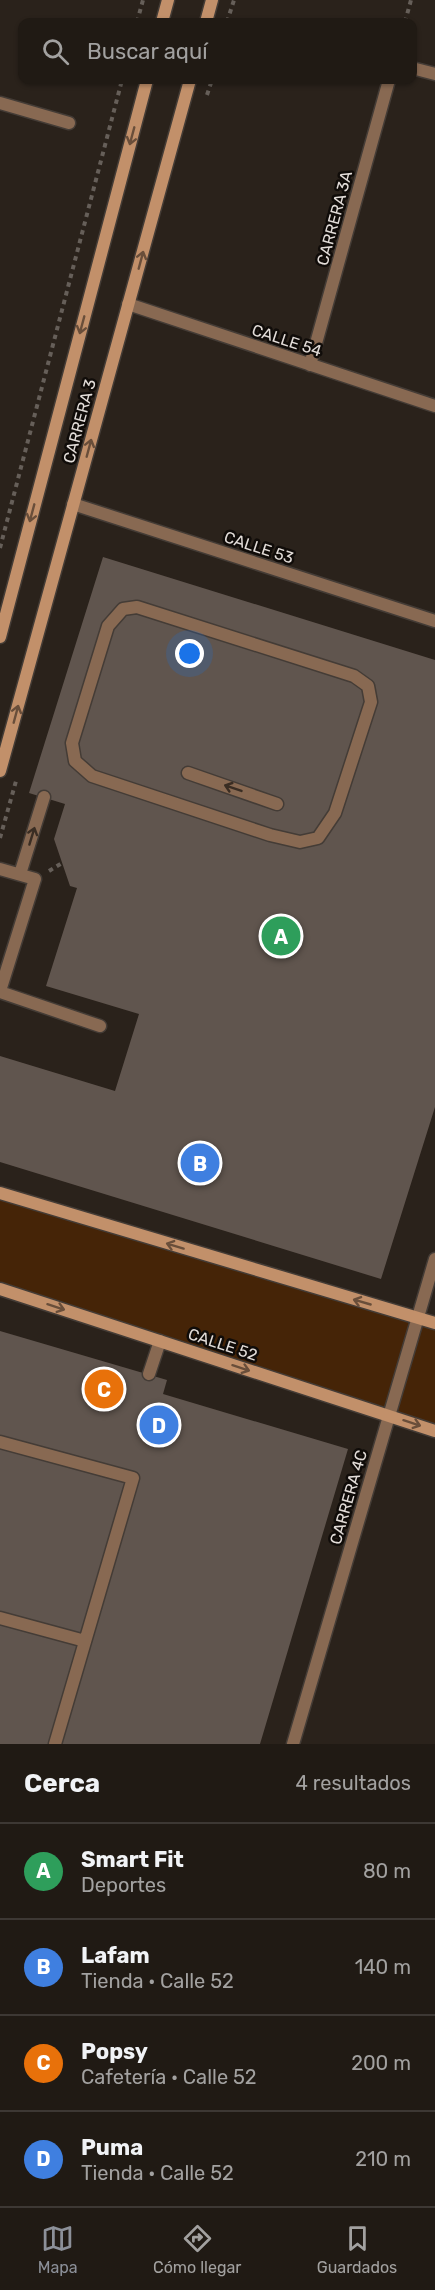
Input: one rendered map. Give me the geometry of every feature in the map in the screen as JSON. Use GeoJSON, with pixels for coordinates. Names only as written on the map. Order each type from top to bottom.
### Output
{"type":"FeatureCollection","features":[{"type":"Feature","properties":{"kind":"street"},"geometry":{"type":"LineString","coordinates":[[163,18],[168,0]]}},
{"type":"Feature","properties":{"kind":"street"},"geometry":{"type":"LineString","coordinates":[[207,18],[212,0]]}},
{"type":"Feature","properties":{"kind":"street"},"geometry":{"type":"LineString","coordinates":[[417,69],[435,74]]}},
{"type":"Feature","properties":{"kind":"street","name":"CARRERA 3"},"geometry":{"type":"LineString","coordinates":[[0,637],[146,84]]}},
{"type":"Feature","properties":{"kind":"street","name":"CARRERA 3"},"geometry":{"type":"LineString","coordinates":[[0,771],[189,84]]}},
{"type":"Feature","properties":{"kind":"street","name":"CARRERA 3A"},"geometry":{"type":"LineString","coordinates":[[310,365],[388,84]]}},
{"type":"Feature","properties":{"kind":"street"},"geometry":{"type":"LineString","coordinates":[[0,103],[69,123]]}},
{"type":"Feature","properties":{"kind":"street","name":"CALLE 54"},"geometry":{"type":"LineString","coordinates":[[128,304],[435,406]]}},
{"type":"Feature","properties":{"kind":"street","name":"CALLE 53"},"geometry":{"type":"LineString","coordinates":[[74,504],[435,621]]}},
{"type":"Feature","properties":{"kind":"street"},"geometry":{"type":"LineString","coordinates":[[137,607],[234,636],[354,676],[368,686],[371,702],[335,813],[318,838],[300,842],[270,835],[92,776],[75,762],[72,743],[108,626],[123,609],[137,607]]}},
{"type":"Feature","properties":{"kind":"street"},"geometry":{"type":"LineString","coordinates":[[188,773],[277,804]]}},
{"type":"Feature","properties":{"kind":"street"},"geometry":{"type":"LineString","coordinates":[[20,874],[44,797]]}},
{"type":"Feature","properties":{"kind":"street"},"geometry":{"type":"LineString","coordinates":[[0,869],[35,879],[0,991],[100,1026]]}},
{"type":"Feature","properties":{"kind":"street"},"geometry":{"type":"LineString","coordinates":[[0,1193],[435,1323]]}},
{"type":"Feature","properties":{"kind":"street","name":"CARRERA 4C"},"geometry":{"type":"LineString","coordinates":[[293,1744],[435,1260]]}},
{"type":"Feature","properties":{"kind":"street","name":"CALLE 52"},"geometry":{"type":"LineString","coordinates":[[0,1289],[435,1431]]}},
{"type":"Feature","properties":{"kind":"street"},"geometry":{"type":"LineString","coordinates":[[149,1374],[160,1341]]}},
{"type":"Feature","properties":{"kind":"street"},"geometry":{"type":"LineString","coordinates":[[0,1442],[133,1478],[55,1744]]}},
{"type":"Feature","properties":{"kind":"street"},"geometry":{"type":"LineString","coordinates":[[0,1618],[85,1641]]}},
{"type":"Feature","properties":{"kind":"path"},"geometry":{"type":"LineString","coordinates":[[138,18],[143,0]]}},
{"type":"Feature","properties":{"kind":"path"},"geometry":{"type":"LineString","coordinates":[[229,18],[234,0]]}},
{"type":"Feature","properties":{"kind":"path"},"geometry":{"type":"LineString","coordinates":[[406,18],[411,0]]}},
{"type":"Feature","properties":{"kind":"path"},"geometry":{"type":"LineString","coordinates":[[0,548],[121,84]]}},
{"type":"Feature","properties":{"kind":"shaded area"},"geometry":{"type":"Polygon","coordinates":[[[0,1193],[435,1323],[435,1431],[0,1289],[0,1193]]]}},
{"type":"Feature","properties":{"kind":"building"},"geometry":{"type":"Polygon","coordinates":[[[103,557],[435,660],[435,1107],[381,1279],[0,1162],[0,1056],[115,1091],[139,1014],[46,986],[77,888],[70,886],[54,839],[65,804],[29,793],[103,557]]]}},
{"type":"Feature","properties":{"kind":"building"},"geometry":{"type":"Polygon","coordinates":[[[0,1331],[167,1380],[163,1394],[348,1449],[260,1744],[0,1744],[0,1331]]]}},
{"type":"Feature","properties":{"kind":"place","name":"Smart Fit"},"geometry":{"type":"Point","coordinates":[281,936]}},
{"type":"Feature","properties":{"kind":"place","name":"Lafam"},"geometry":{"type":"Point","coordinates":[200,1163]}},
{"type":"Feature","properties":{"kind":"place","name":"Popsy"},"geometry":{"type":"Point","coordinates":[104,1389]}},
{"type":"Feature","properties":{"kind":"place","name":"Puma"},"geometry":{"type":"Point","coordinates":[159,1425]}}]}
